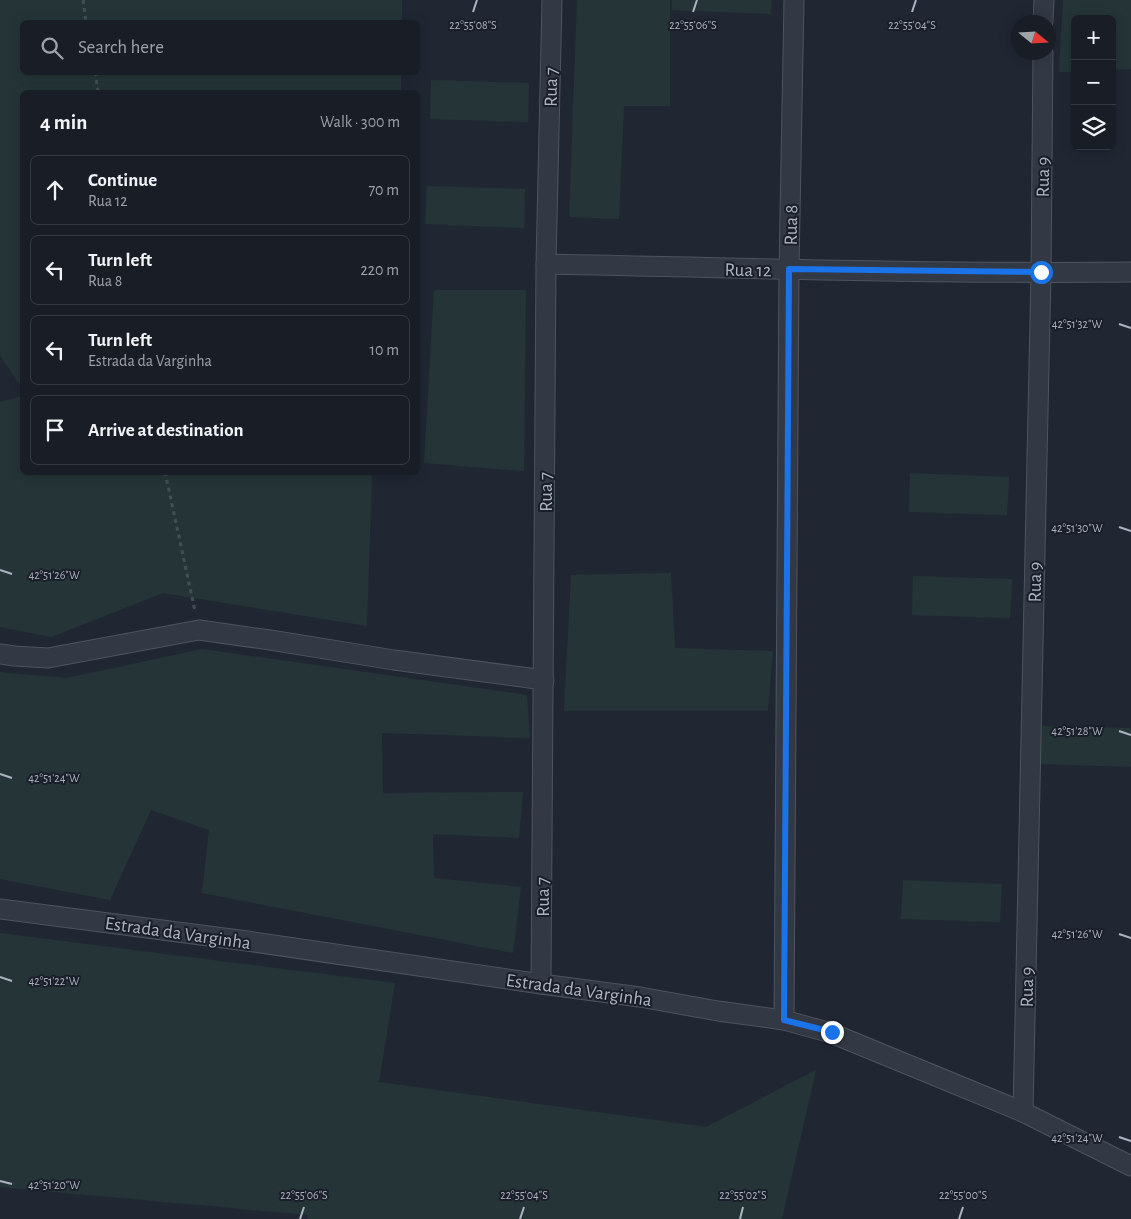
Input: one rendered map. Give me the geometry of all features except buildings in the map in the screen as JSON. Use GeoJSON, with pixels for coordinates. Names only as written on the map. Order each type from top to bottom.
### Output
{"type":"FeatureCollection","features":[{"type":"Feature","properties":{"kind":"street","name":"Rua 7"},"geometry":{"type":"LineString","coordinates":[[541,984],[546,264],[552,0]]}},
{"type":"Feature","properties":{"kind":"street","name":"Rua 8"},"geometry":{"type":"LineString","coordinates":[[784,1020],[789,269],[794,0]]}},
{"type":"Feature","properties":{"kind":"street"},"geometry":{"type":"LineString","coordinates":[[1044,0],[1044,15]]}},
{"type":"Feature","properties":{"kind":"street","name":"Rua 9"},"geometry":{"type":"LineString","coordinates":[[1023,1112],[1041,272],[1043,60]]}},
{"type":"Feature","properties":{"kind":"street","name":"Rua 12"},"geometry":{"type":"LineString","coordinates":[[546,264],[789,269],[1131,272]]}},
{"type":"Feature","properties":{"kind":"street"},"geometry":{"type":"LineString","coordinates":[[0,654],[48,658],[199,630],[394,660],[544,680]]}},
{"type":"Feature","properties":{"kind":"street","name":"Estrada da Varginha"},"geometry":{"type":"LineString","coordinates":[[0,909],[247,941],[541,984],[640,996],[718,1012],[784,1020],[832,1032],[1023,1112],[1131,1166]]}},
{"type":"Feature","properties":{"kind":"path"},"geometry":{"type":"LineString","coordinates":[[82,0],[86,20]]}},
{"type":"Feature","properties":{"kind":"path"},"geometry":{"type":"LineString","coordinates":[[95,75],[98,90]]}},
{"type":"Feature","properties":{"kind":"path"},"geometry":{"type":"LineString","coordinates":[[166,475],[199,630]]}},
{"type":"Feature","properties":{"kind":"shaded area"},"geometry":{"type":"Polygon","coordinates":[[[0,0],[402,0],[402,20],[20,20],[20,75],[401,75],[401,90],[20,90],[20,385],[0,355],[0,0]]]}},
{"type":"Feature","properties":{"kind":"shaded area"},"geometry":{"type":"Polygon","coordinates":[[[577,0],[670,0],[670,106],[624,106],[619,219],[569,217],[577,0]]]}},
{"type":"Feature","properties":{"kind":"shaded area"},"geometry":{"type":"Polygon","coordinates":[[[672,0],[771,0],[771,14],[672,10],[672,0]]]}},
{"type":"Feature","properties":{"kind":"shaded area"},"geometry":{"type":"Polygon","coordinates":[[[1063,0],[1131,0],[1131,69],[1116,70],[1116,15],[1071,15],[1071,72],[1059,72],[1063,0]]]}},
{"type":"Feature","properties":{"kind":"shaded area"},"geometry":{"type":"Polygon","coordinates":[[[431,80],[529,83],[528,122],[430,119],[431,80]]]}},
{"type":"Feature","properties":{"kind":"shaded area"},"geometry":{"type":"Polygon","coordinates":[[[427,186],[525,189],[524,228],[425,224],[427,186]]]}},
{"type":"Feature","properties":{"kind":"shaded area"},"geometry":{"type":"Polygon","coordinates":[[[434,290],[526,290],[524,471],[424,463],[434,290]]]}},
{"type":"Feature","properties":{"kind":"shaded area"},"geometry":{"type":"Polygon","coordinates":[[[20,397],[20,475],[372,475],[367,626],[163,593],[51,637],[0,627],[0,402],[20,397]]]}},
{"type":"Feature","properties":{"kind":"shaded area"},"geometry":{"type":"Polygon","coordinates":[[[910,473],[1009,477],[1007,515],[909,512],[910,473]]]}},
{"type":"Feature","properties":{"kind":"shaded area"},"geometry":{"type":"Polygon","coordinates":[[[671,573],[675,648],[773,651],[768,711],[564,711],[571,575],[671,573]]]}},
{"type":"Feature","properties":{"kind":"shaded area"},"geometry":{"type":"Polygon","coordinates":[[[913,576],[1012,579],[1010,618],[912,615],[913,576]]]}},
{"type":"Feature","properties":{"kind":"shaded area"},"geometry":{"type":"Polygon","coordinates":[[[202,649],[527,695],[530,738],[382,733],[383,793],[523,792],[519,838],[433,834],[434,878],[521,887],[513,953],[202,893],[209,830],[151,810],[110,900],[0,879],[0,672],[67,678],[202,649]]]}},
{"type":"Feature","properties":{"kind":"shaded area"},"geometry":{"type":"Polygon","coordinates":[[[1042,726],[1131,728],[1131,767],[1040,764],[1042,726]]]}},
{"type":"Feature","properties":{"kind":"shaded area"},"geometry":{"type":"Polygon","coordinates":[[[903,880],[1002,884],[1000,922],[901,919],[903,880]]]}},
{"type":"Feature","properties":{"kind":"shaded area"},"geometry":{"type":"Polygon","coordinates":[[[0,933],[395,983],[379,1082],[706,1127],[816,1070],[782,1219],[307,1219],[308,1215],[0,1187],[0,933]]]}},
{"type":"Feature","properties":{"kind":"route"},"geometry":{"type":"LineString","coordinates":[[832,1032],[784,1020],[789,269],[1041,272]]}}]}
